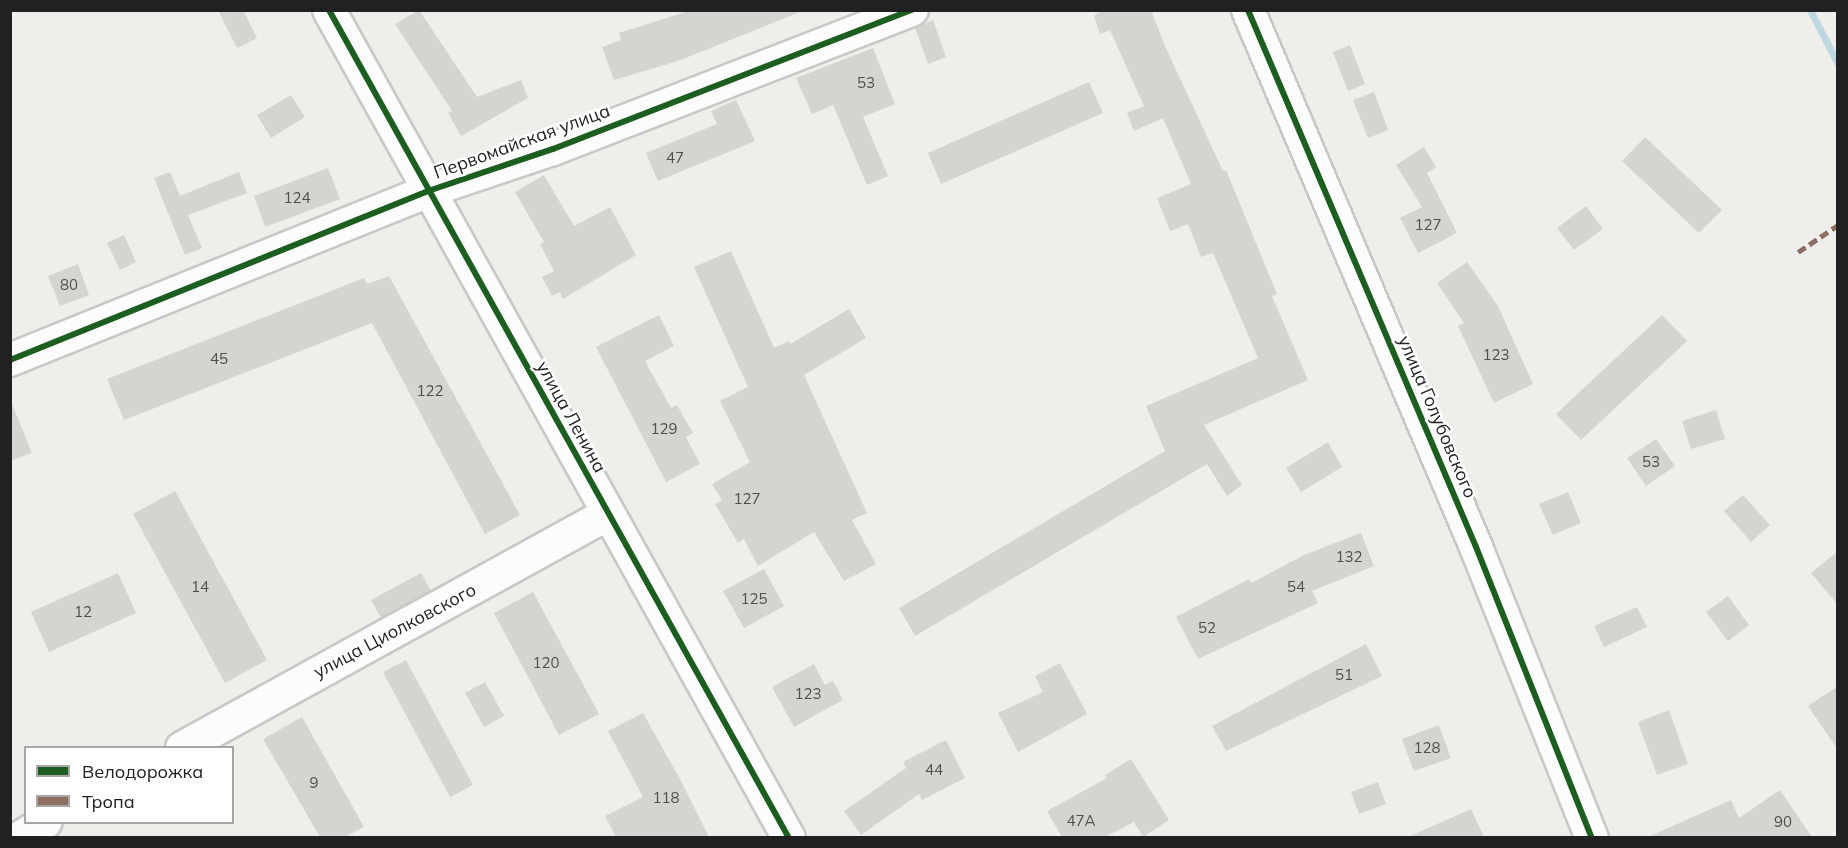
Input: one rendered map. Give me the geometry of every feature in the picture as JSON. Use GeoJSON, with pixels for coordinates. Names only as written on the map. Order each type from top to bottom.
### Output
{"type":"FeatureCollection","features":[{"type":"Feature","properties":{"kind":"street","name":"улица Ленина"},"geometry":{"type":"LineString","coordinates":[[329,10],[789,837]]}},
{"type":"Feature","properties":{"kind":"street","name":"Первомайская улица"},"geometry":{"type":"LineString","coordinates":[[10,360],[428,191],[553,149],[912,10]]}},
{"type":"Feature","properties":{"kind":"street","name":"улица Голубовского"},"geometry":{"type":"LineString","coordinates":[[1248,10],[1476,547],[1592,837]]}},
{"type":"Feature","properties":{"kind":"street","name":"улица Циолковского"},"geometry":{"type":"LineString","coordinates":[[184,746],[608,514]]}},
{"type":"Feature","properties":{"kind":"street"},"geometry":{"type":"LineString","coordinates":[[19,837],[42,824]]}},
{"type":"Feature","properties":{"kind":"building"},"geometry":{"type":"Polygon","coordinates":[[[218,10],[243,10],[257,38],[237,48],[218,10]]]}},
{"type":"Feature","properties":{"kind":"building"},"geometry":{"type":"Polygon","coordinates":[[[419,10],[477,97],[521,80],[528,98],[461,136],[448,113],[452,111],[395,24],[419,10]]]}},
{"type":"Feature","properties":{"kind":"building"},"geometry":{"type":"Polygon","coordinates":[[[692,10],[800,10],[800,12],[678,61],[614,80],[602,47],[621,40],[619,33],[692,10]]]}},
{"type":"Feature","properties":{"kind":"building"},"geometry":{"type":"Polygon","coordinates":[[[1102,10],[1157,10],[1152,13],[1165,46],[1223,171],[1226,170],[1277,294],[1272,296],[1308,380],[1204,425],[1242,485],[1227,496],[1207,464],[915,636],[899,608],[1165,451],[1146,406],[1258,358],[1213,253],[1201,257],[1188,224],[1170,231],[1157,198],[1191,184],[1163,118],[1134,131],[1127,113],[1144,106],[1110,30],[1100,34],[1094,16],[1102,10]]]}},
{"type":"Feature","properties":{"kind":"building"},"geometry":{"type":"Polygon","coordinates":[[[933,20],[946,57],[928,64],[915,28],[933,20]]]}},
{"type":"Feature","properties":{"kind":"building"},"geometry":{"type":"Polygon","coordinates":[[[1350,45],[1365,84],[1348,91],[1333,52],[1350,45]]]}},
{"type":"Feature","properties":{"kind":"building"},"geometry":{"type":"Polygon","coordinates":[[[873,48],[895,104],[863,117],[888,176],[867,185],[833,105],[812,114],[796,78],[873,48]]]}},
{"type":"Feature","properties":{"kind":"building"},"geometry":{"type":"Polygon","coordinates":[[[1089,82],[1103,113],[941,184],[928,153],[1089,82]]]}},
{"type":"Feature","properties":{"kind":"building"},"geometry":{"type":"Polygon","coordinates":[[[1374,92],[1388,130],[1368,138],[1353,100],[1374,92]]]}},
{"type":"Feature","properties":{"kind":"building"},"geometry":{"type":"Polygon","coordinates":[[[291,95],[305,117],[271,138],[257,115],[291,95]]]}},
{"type":"Feature","properties":{"kind":"building"},"geometry":{"type":"Polygon","coordinates":[[[736,100],[755,141],[658,181],[646,153],[717,124],[711,111],[736,100]]]}},
{"type":"Feature","properties":{"kind":"building"},"geometry":{"type":"Polygon","coordinates":[[[1645,137],[1722,210],[1699,233],[1622,161],[1645,137]]]}},
{"type":"Feature","properties":{"kind":"building"},"geometry":{"type":"Polygon","coordinates":[[[1424,147],[1436,167],[1427,173],[1457,233],[1418,253],[1400,218],[1422,207],[1396,165],[1424,147]]]}},
{"type":"Feature","properties":{"kind":"building"},"geometry":{"type":"Polygon","coordinates":[[[328,168],[340,199],[265,227],[254,196],[328,168]]]}},
{"type":"Feature","properties":{"kind":"building"},"geometry":{"type":"Polygon","coordinates":[[[170,172],[180,196],[239,172],[247,193],[188,215],[202,248],[185,255],[154,178],[170,172]]]}},
{"type":"Feature","properties":{"kind":"building"},"geometry":{"type":"Polygon","coordinates":[[[544,175],[574,226],[610,207],[636,255],[563,299],[560,292],[552,296],[542,277],[554,271],[540,244],[544,242],[515,192],[544,175]]]}},
{"type":"Feature","properties":{"kind":"building"},"geometry":{"type":"Polygon","coordinates":[[[1586,206],[1603,229],[1574,250],[1557,228],[1586,206]]]}},
{"type":"Feature","properties":{"kind":"building"},"geometry":{"type":"Polygon","coordinates":[[[124,235],[136,262],[120,270],[107,243],[124,235]]]}},
{"type":"Feature","properties":{"kind":"building"},"geometry":{"type":"Polygon","coordinates":[[[731,251],[774,348],[789,341],[790,344],[849,309],[866,338],[804,375],[867,513],[852,520],[876,564],[844,581],[814,532],[758,566],[744,539],[738,543],[715,504],[722,500],[712,484],[750,462],[720,401],[748,387],[694,267],[731,251]]]}},
{"type":"Feature","properties":{"kind":"building"},"geometry":{"type":"Polygon","coordinates":[[[1467,262],[1498,306],[1533,384],[1494,403],[1458,326],[1464,323],[1437,283],[1467,262]]]}},
{"type":"Feature","properties":{"kind":"building"},"geometry":{"type":"Polygon","coordinates":[[[78,264],[89,295],[60,306],[48,276],[78,264]]]}},
{"type":"Feature","properties":{"kind":"building"},"geometry":{"type":"Polygon","coordinates":[[[389,276],[520,515],[485,534],[372,323],[124,420],[107,379],[364,278],[367,284],[389,276]]]}},
{"type":"Feature","properties":{"kind":"building"},"geometry":{"type":"Polygon","coordinates":[[[659,315],[674,346],[645,361],[671,408],[677,405],[693,433],[686,437],[700,464],[666,482],[596,347],[659,315]]]}},
{"type":"Feature","properties":{"kind":"building"},"geometry":{"type":"Polygon","coordinates":[[[1662,315],[1687,341],[1581,440],[1556,414],[1662,315]]]}},
{"type":"Feature","properties":{"kind":"building"},"geometry":{"type":"Polygon","coordinates":[[[10,399],[32,453],[10,461],[10,399]]]}},
{"type":"Feature","properties":{"kind":"building"},"geometry":{"type":"Polygon","coordinates":[[[1716,410],[1725,439],[1691,449],[1682,421],[1716,410]]]}},
{"type":"Feature","properties":{"kind":"building"},"geometry":{"type":"Polygon","coordinates":[[[1656,439],[1675,466],[1646,486],[1627,458],[1656,439]]]}},
{"type":"Feature","properties":{"kind":"building"},"geometry":{"type":"Polygon","coordinates":[[[1328,442],[1342,467],[1301,492],[1286,468],[1328,442]]]}},
{"type":"Feature","properties":{"kind":"building"},"geometry":{"type":"Polygon","coordinates":[[[175,491],[267,660],[225,683],[133,514],[175,491]]]}},
{"type":"Feature","properties":{"kind":"building"},"geometry":{"type":"Polygon","coordinates":[[[1568,492],[1581,523],[1553,535],[1539,504],[1568,492]]]}},
{"type":"Feature","properties":{"kind":"building"},"geometry":{"type":"Polygon","coordinates":[[[1743,495],[1770,525],[1751,542],[1724,511],[1743,495]]]}},
{"type":"Feature","properties":{"kind":"building"},"geometry":{"type":"Polygon","coordinates":[[[1361,533],[1374,566],[1312,591],[1318,603],[1198,659],[1176,617],[1249,579],[1251,583],[1304,555],[1361,533]]]}},
{"type":"Feature","properties":{"kind":"building"},"geometry":{"type":"Polygon","coordinates":[[[1838,551],[1838,605],[1811,573],[1838,551]]]}},
{"type":"Feature","properties":{"kind":"building"},"geometry":{"type":"Polygon","coordinates":[[[764,569],[784,606],[744,628],[723,591],[764,569]]]}},
{"type":"Feature","properties":{"kind":"building"},"geometry":{"type":"Polygon","coordinates":[[[118,573],[136,613],[49,652],[31,612],[118,573]]]}},
{"type":"Feature","properties":{"kind":"building"},"geometry":{"type":"Polygon","coordinates":[[[421,573],[431,591],[381,618],[371,600],[421,573]]]}},
{"type":"Feature","properties":{"kind":"building"},"geometry":{"type":"Polygon","coordinates":[[[533,592],[599,714],[559,735],[494,613],[533,592]]]}},
{"type":"Feature","properties":{"kind":"building"},"geometry":{"type":"Polygon","coordinates":[[[1728,596],[1749,625],[1728,641],[1706,612],[1728,596]]]}},
{"type":"Feature","properties":{"kind":"building"},"geometry":{"type":"Polygon","coordinates":[[[1637,607],[1647,627],[1604,647],[1594,626],[1637,607]]]}},
{"type":"Feature","properties":{"kind":"building"},"geometry":{"type":"Polygon","coordinates":[[[1366,644],[1382,676],[1226,751],[1212,726],[1366,644]]]}},
{"type":"Feature","properties":{"kind":"building"},"geometry":{"type":"Polygon","coordinates":[[[406,660],[473,785],[450,797],[383,672],[406,660]]]}},
{"type":"Feature","properties":{"kind":"building"},"geometry":{"type":"Polygon","coordinates":[[[1060,663],[1087,714],[1018,752],[998,713],[1043,692],[1035,676],[1060,663]]]}},
{"type":"Feature","properties":{"kind":"building"},"geometry":{"type":"Polygon","coordinates":[[[814,664],[825,685],[833,681],[843,700],[794,727],[772,687],[814,664]]]}},
{"type":"Feature","properties":{"kind":"building"},"geometry":{"type":"Polygon","coordinates":[[[485,682],[504,716],[484,727],[465,693],[485,682]]]}},
{"type":"Feature","properties":{"kind":"building"},"geometry":{"type":"Polygon","coordinates":[[[1838,686],[1838,750],[1808,706],[1838,686]]]}},
{"type":"Feature","properties":{"kind":"building"},"geometry":{"type":"Polygon","coordinates":[[[1669,710],[1688,764],[1657,775],[1638,722],[1669,710]]]}},
{"type":"Feature","properties":{"kind":"building"},"geometry":{"type":"Polygon","coordinates":[[[643,713],[709,837],[616,837],[605,816],[643,797],[608,731],[643,713]]]}},
{"type":"Feature","properties":{"kind":"building"},"geometry":{"type":"Polygon","coordinates":[[[302,717],[364,827],[345,837],[320,837],[263,739],[302,717]]]}},
{"type":"Feature","properties":{"kind":"building"},"geometry":{"type":"Polygon","coordinates":[[[1439,725],[1451,758],[1414,771],[1402,739],[1439,725]]]}},
{"type":"Feature","properties":{"kind":"building"},"geometry":{"type":"Polygon","coordinates":[[[946,740],[965,778],[922,800],[919,794],[861,835],[844,811],[906,768],[903,762],[946,740]]]}},
{"type":"Feature","properties":{"kind":"building"},"geometry":{"type":"Polygon","coordinates":[[[1131,759],[1169,820],[1143,837],[1134,822],[1105,837],[1062,837],[1047,811],[1107,778],[1105,775],[1131,759]]]}},
{"type":"Feature","properties":{"kind":"building"},"geometry":{"type":"Polygon","coordinates":[[[1378,782],[1386,804],[1359,814],[1351,792],[1378,782]]]}},
{"type":"Feature","properties":{"kind":"building"},"geometry":{"type":"Polygon","coordinates":[[[1780,790],[1812,837],[1648,837],[1731,800],[1739,818],[1780,790]]]}},
{"type":"Feature","properties":{"kind":"building"},"geometry":{"type":"Polygon","coordinates":[[[1471,809],[1484,837],[1408,837],[1471,809]]]}},
{"type":"Feature","properties":{"kind":"waterway"},"geometry":{"type":"LineString","coordinates":[[1810,10],[1838,64]]}},
{"type":"Feature","properties":{"kind":"marked path"},"geometry":{"type":"LineString","coordinates":[[1798,252],[1838,225]]}},
{"type":"Feature","properties":{"kind":"cycle path"},"geometry":{"type":"LineString","coordinates":[[329,10],[789,838]]}},
{"type":"Feature","properties":{"kind":"cycle path"},"geometry":{"type":"LineString","coordinates":[[10,360],[428,191],[553,149],[912,10]]}},
{"type":"Feature","properties":{"kind":"cycle path"},"geometry":{"type":"LineString","coordinates":[[1248,10],[1476,547],[1592,838]]}}]}
